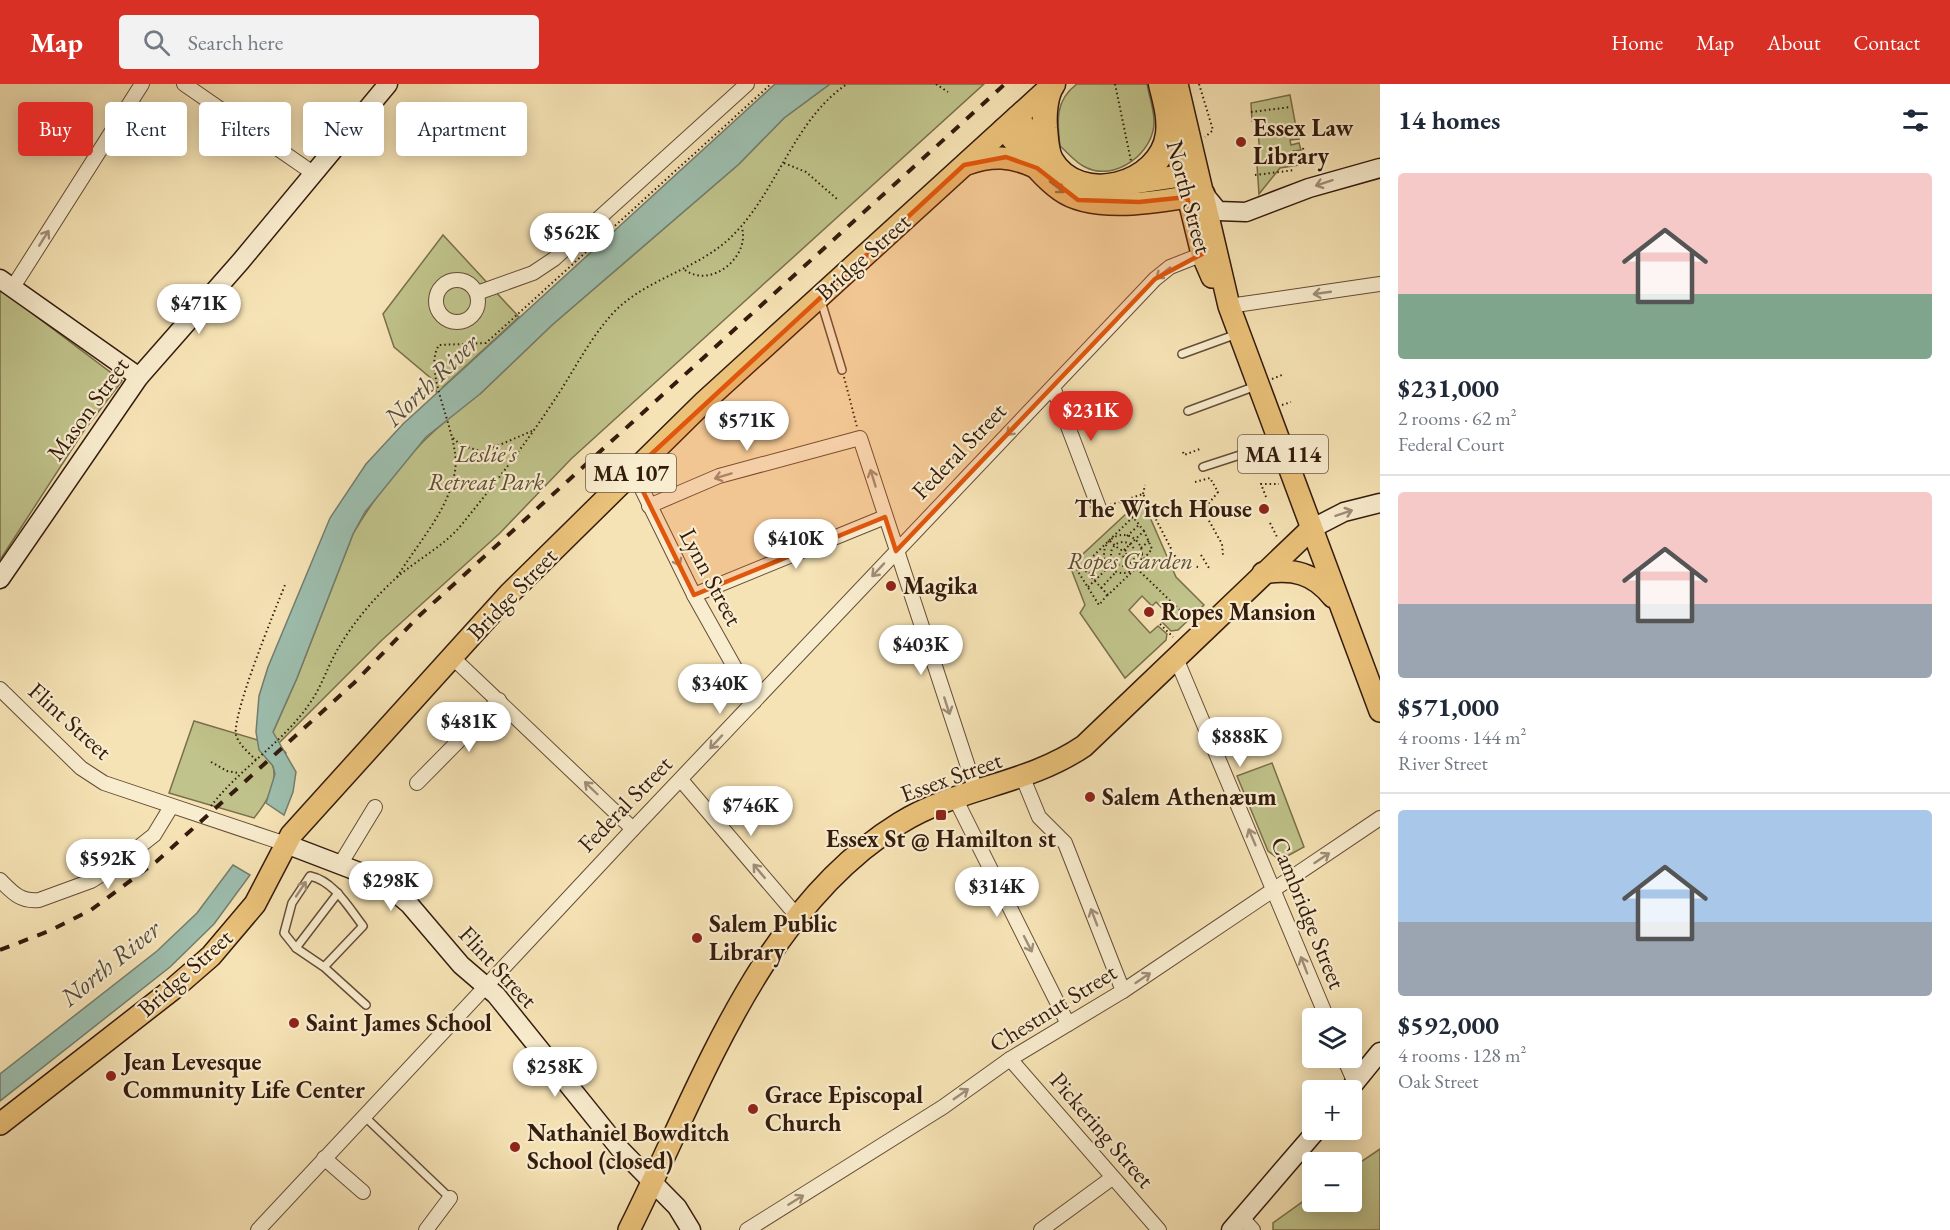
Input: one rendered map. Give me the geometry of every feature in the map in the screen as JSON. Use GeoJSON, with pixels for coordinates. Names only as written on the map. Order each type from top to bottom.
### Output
{"type":"FeatureCollection","features":[{"type":"Feature","properties":{"kind":"highway","name":"North Street"},"geometry":{"type":"LineString","coordinates":[[1161,84],[1168,116]]}},
{"type":"Feature","properties":{"kind":"highway"},"geometry":{"type":"LineString","coordinates":[[1052,85],[1045,123],[1044,164],[1087,185],[1126,176],[1136,178],[1158,157],[1167,135],[1168,116]]}},
{"type":"Feature","properties":{"kind":"main road","name":"North Street"},"geometry":{"type":"LineString","coordinates":[[1178,84],[1193,185],[1209,252],[1239,333],[1265,382],[1279,442],[1311,529]]}},
{"type":"Feature","properties":{"kind":"main road","name":"Bridge Street"},"geometry":{"type":"LineString","coordinates":[[0,1124],[173,989],[211,956],[255,904],[286,844],[300,824],[515,589],[633,471],[820,296],[1052,85]]}},
{"type":"Feature","properties":{"kind":"main road","name":"North Street"},"geometry":{"type":"LineString","coordinates":[[1168,116],[1193,185]]}},
{"type":"Feature","properties":{"kind":"main road"},"geometry":{"type":"LineString","coordinates":[[1011,123],[1044,164],[1061,191],[1078,200],[1128,203],[1193,185]]}},
{"type":"Feature","properties":{"kind":"main road"},"geometry":{"type":"LineString","coordinates":[[964,165],[992,157],[1006,157],[1044,164]]}},
{"type":"Feature","properties":{"kind":"main road"},"geometry":{"type":"LineString","coordinates":[[1126,176],[1193,185]]}},
{"type":"Feature","properties":{"kind":"main road","name":"Essex Street"},"geometry":{"type":"LineString","coordinates":[[629,1230],[732,1021],[797,916],[812,897],[854,855],[918,812],[976,791],[1023,778],[1065,758],[1084,746],[1175,648],[1202,632],[1311,529]]}},
{"type":"Feature","properties":{"kind":"main road","name":"MA 114"},"geometry":{"type":"LineString","coordinates":[[1311,529],[1380,711]]}},
{"type":"Feature","properties":{"kind":"main road"},"geometry":{"type":"LineString","coordinates":[[1263,573],[1282,570],[1298,571],[1316,579],[1340,605]]}},
{"type":"Feature","properties":{"kind":"street"},"geometry":{"type":"LineString","coordinates":[[139,377],[6,283],[142,84]]}},
{"type":"Feature","properties":{"kind":"street"},"geometry":{"type":"LineString","coordinates":[[184,84],[313,173]]}},
{"type":"Feature","properties":{"kind":"street","name":"Mason Street"},"geometry":{"type":"LineString","coordinates":[[0,579],[139,377],[241,261],[388,84]]}},
{"type":"Feature","properties":{"kind":"street"},"geometry":{"type":"LineString","coordinates":[[477,293],[533,273],[554,259],[747,84]]}},
{"type":"Feature","properties":{"kind":"street"},"geometry":{"type":"LineString","coordinates":[[1193,185],[1218,211],[1246,212],[1309,188],[1380,168]]}},
{"type":"Feature","properties":{"kind":"street","name":"Federal Street"},"geometry":{"type":"LineString","coordinates":[[258,1230],[363,1115],[1155,279],[1170,267],[1209,252]]}},
{"type":"Feature","properties":{"kind":"street"},"geometry":{"type":"LineString","coordinates":[[1229,306],[1380,284]]}},
{"type":"Feature","properties":{"kind":"street"},"geometry":{"type":"LineString","coordinates":[[1053,387],[1100,508]]}},
{"type":"Feature","properties":{"kind":"street"},"geometry":{"type":"LineString","coordinates":[[649,506],[719,476],[860,438],[976,791]]}},
{"type":"Feature","properties":{"kind":"street","name":"Lynn Street"},"geometry":{"type":"LineString","coordinates":[[633,471],[694,595],[754,702]]}},
{"type":"Feature","properties":{"kind":"street","name":"Essex Street"},"geometry":{"type":"LineString","coordinates":[[1311,529],[1344,512],[1380,503]]}},
{"type":"Feature","properties":{"kind":"street"},"geometry":{"type":"LineString","coordinates":[[694,595],[885,517]]}},
{"type":"Feature","properties":{"kind":"street","name":"Cambridge Street"},"geometry":{"type":"LineString","coordinates":[[1175,648],[1323,1008]]}},
{"type":"Feature","properties":{"kind":"street"},"geometry":{"type":"LineString","coordinates":[[452,657],[633,829]]}},
{"type":"Feature","properties":{"kind":"street","name":"Flint Street"},"geometry":{"type":"LineString","coordinates":[[0,689],[92,776],[118,790],[341,864],[379,881],[400,895],[456,959],[486,986],[620,1149],[677,1207],[692,1230]]}},
{"type":"Feature","properties":{"kind":"street"},"geometry":{"type":"LineString","coordinates":[[417,783],[499,700]]}},
{"type":"Feature","properties":{"kind":"street"},"geometry":{"type":"LineString","coordinates":[[1023,778],[1039,817],[1065,843],[1123,991]]}},
{"type":"Feature","properties":{"kind":"street"},"geometry":{"type":"LineString","coordinates":[[681,780],[797,916]]}},
{"type":"Feature","properties":{"kind":"street"},"geometry":{"type":"LineString","coordinates":[[955,798],[1068,1024]]}},
{"type":"Feature","properties":{"kind":"street"},"geometry":{"type":"LineString","coordinates":[[0,880],[15,894],[30,901],[39,900],[91,881],[112,868],[154,834],[171,807]]}},
{"type":"Feature","properties":{"kind":"street"},"geometry":{"type":"LineString","coordinates":[[341,864],[375,807]]}},
{"type":"Feature","properties":{"kind":"street","name":"Chestnut Street"},"geometry":{"type":"LineString","coordinates":[[747,1230],[943,1107],[1010,1059],[1123,991],[1275,891],[1380,818]]}},
{"type":"Feature","properties":{"kind":"street"},"geometry":{"type":"LineString","coordinates":[[1358,1080],[1380,1052]]}},
{"type":"Feature","properties":{"kind":"street","name":"Pickering Street"},"geometry":{"type":"LineString","coordinates":[[1010,1059],[1159,1230]]}},
{"type":"Feature","properties":{"kind":"street"},"geometry":{"type":"LineString","coordinates":[[1242,1226],[1309,1140]]}},
{"type":"Feature","properties":{"kind":"street"},"geometry":{"type":"LineString","coordinates":[[324,1158],[363,1192]]}},
{"type":"Feature","properties":{"kind":"street"},"geometry":{"type":"LineString","coordinates":[[1041,1230],[1112,1178]]}},
{"type":"Feature","properties":{"kind":"street"},"geometry":{"type":"LineString","coordinates":[[426,1230],[450,1198]]}},
{"type":"Feature","properties":{"kind":"lane"},"geometry":{"type":"LineString","coordinates":[[820,296],[842,370]]}},
{"type":"Feature","properties":{"kind":"lane"},"geometry":{"type":"LineString","coordinates":[[1182,354],[1239,333]]}},
{"type":"Feature","properties":{"kind":"lane"},"geometry":{"type":"LineString","coordinates":[[1188,411],[1265,382]]}},
{"type":"Feature","properties":{"kind":"lane"},"geometry":{"type":"LineString","coordinates":[[1203,467],[1279,442]]}},
{"type":"Feature","properties":{"kind":"lane"},"geometry":{"type":"LineString","coordinates":[[324,967],[363,926],[338,893],[320,879],[310,876],[292,903],[284,933],[296,948],[324,967],[366,1005]]}},
{"type":"Feature","properties":{"kind":"lane"},"geometry":{"type":"LineString","coordinates":[[296,948],[338,893]]}},
{"type":"Feature","properties":{"kind":"lane"},"geometry":{"type":"LineString","coordinates":[[363,1115],[450,1198]]}},
{"type":"Feature","properties":{"kind":"path"},"geometry":{"type":"LineString","coordinates":[[202,818],[241,772],[279,739],[310,703],[347,634],[395,579],[448,497],[456,457],[453,438],[434,371],[435,352],[439,345],[486,343],[771,84]]}},
{"type":"Feature","properties":{"kind":"path"},"geometry":{"type":"LineString","coordinates":[[395,579],[433,553],[461,526],[559,394],[586,346],[615,311],[636,294],[685,270],[718,249],[742,226],[810,121],[830,98],[847,84]]}},
{"type":"Feature","properties":{"kind":"path"},"geometry":{"type":"LineString","coordinates":[[936,84],[948,92]]}},
{"type":"Feature","properties":{"kind":"path"},"geometry":{"type":"LineString","coordinates":[[1115,84],[1126,176]]}},
{"type":"Feature","properties":{"kind":"path"},"geometry":{"type":"LineString","coordinates":[[1199,84],[1214,130],[1209,136],[1203,138]]}},
{"type":"Feature","properties":{"kind":"path"},"geometry":{"type":"LineString","coordinates":[[1251,112],[1291,107]]}},
{"type":"Feature","properties":{"kind":"path"},"geometry":{"type":"LineString","coordinates":[[1303,148],[1306,162]]}},
{"type":"Feature","properties":{"kind":"path"},"geometry":{"type":"LineString","coordinates":[[784,163],[806,172],[837,199]]}},
{"type":"Feature","properties":{"kind":"path"},"geometry":{"type":"LineString","coordinates":[[1255,175],[1295,170]]}},
{"type":"Feature","properties":{"kind":"path"},"geometry":{"type":"LineString","coordinates":[[685,270],[700,276],[721,271],[736,257],[742,245],[742,226]]}},
{"type":"Feature","properties":{"kind":"path"},"geometry":{"type":"LineString","coordinates":[[842,370],[860,438]]}},
{"type":"Feature","properties":{"kind":"path"},"geometry":{"type":"LineString","coordinates":[[1265,382],[1282,375]]}},
{"type":"Feature","properties":{"kind":"path"},"geometry":{"type":"LineString","coordinates":[[1282,405],[1291,402]]}},
{"type":"Feature","properties":{"kind":"path"},"geometry":{"type":"LineString","coordinates":[[453,438],[461,445],[483,452],[532,431]]}},
{"type":"Feature","properties":{"kind":"path"},"geometry":{"type":"LineString","coordinates":[[1183,452],[1184,455],[1200,449]]}},
{"type":"Feature","properties":{"kind":"path"},"geometry":{"type":"LineString","coordinates":[[1250,460],[1252,468]]}},
{"type":"Feature","properties":{"kind":"path"},"geometry":{"type":"LineString","coordinates":[[1195,482],[1210,478],[1218,492],[1203,510]]}},
{"type":"Feature","properties":{"kind":"path"},"geometry":{"type":"LineString","coordinates":[[1266,497],[1260,487],[1261,484],[1279,484]]}},
{"type":"Feature","properties":{"kind":"path"},"geometry":{"type":"LineString","coordinates":[[1145,485],[1143,494],[1178,562],[1198,567]]}},
{"type":"Feature","properties":{"kind":"path"},"geometry":{"type":"LineString","coordinates":[[1100,508],[1143,494]]}},
{"type":"Feature","properties":{"kind":"path"},"geometry":{"type":"LineString","coordinates":[[1198,501],[1222,544],[1223,555]]}},
{"type":"Feature","properties":{"kind":"path"},"geometry":{"type":"LineString","coordinates":[[1120,502],[1140,524],[1152,549],[1098,605],[1077,570],[1133,517]]}},
{"type":"Feature","properties":{"kind":"path"},"geometry":{"type":"LineString","coordinates":[[1207,506],[1212,512],[1222,508]]}},
{"type":"Feature","properties":{"kind":"path"},"geometry":{"type":"LineString","coordinates":[[1270,523],[1278,539]]}},
{"type":"Feature","properties":{"kind":"path"},"geometry":{"type":"LineString","coordinates":[[1127,536],[1140,524]]}},
{"type":"Feature","properties":{"kind":"path"},"geometry":{"type":"LineString","coordinates":[[1122,550],[1144,531]]}},
{"type":"Feature","properties":{"kind":"path"},"geometry":{"type":"LineString","coordinates":[[1141,548],[1135,540],[1127,536],[1118,536],[1110,541],[1105,549],[1105,559],[1109,567],[1117,572],[1126,573],[1136,567],[1141,548],[1149,541]]}},
{"type":"Feature","properties":{"kind":"path"},"geometry":{"type":"LineString","coordinates":[[1110,541],[1122,550]]}},
{"type":"Feature","properties":{"kind":"path"},"geometry":{"type":"LineString","coordinates":[[1121,543],[1130,545],[1135,555],[1131,563],[1124,566],[1114,561],[1112,556],[1115,546],[1121,543]]}},
{"type":"Feature","properties":{"kind":"path"},"geometry":{"type":"LineString","coordinates":[[1122,550],[1122,556]]}},
{"type":"Feature","properties":{"kind":"path"},"geometry":{"type":"LineString","coordinates":[[1122,550],[1122,556]]}},
{"type":"Feature","properties":{"kind":"path"},"geometry":{"type":"LineString","coordinates":[[1201,555],[1209,568]]}},
{"type":"Feature","properties":{"kind":"path"},"geometry":{"type":"LineString","coordinates":[[1122,556],[1202,632]]}},
{"type":"Feature","properties":{"kind":"path"},"geometry":{"type":"LineString","coordinates":[[1088,587],[1122,556]]}},
{"type":"Feature","properties":{"kind":"path"},"geometry":{"type":"LineString","coordinates":[[1089,574],[1105,559]]}},
{"type":"Feature","properties":{"kind":"path"},"geometry":{"type":"LineString","coordinates":[[1082,567],[1108,594]]}},
{"type":"Feature","properties":{"kind":"path"},"geometry":{"type":"LineString","coordinates":[[1101,588],[1117,572]]}},
{"type":"Feature","properties":{"kind":"path"},"geometry":{"type":"LineString","coordinates":[[256,760],[238,739],[236,726],[255,661],[285,585]]}},
{"type":"Feature","properties":{"kind":"path"},"geometry":{"type":"LineString","coordinates":[[1160,624],[1175,648]]}},
{"type":"Feature","properties":{"kind":"path"},"geometry":{"type":"LineString","coordinates":[[211,762],[227,771],[241,772]]}},
{"type":"Feature","properties":{"kind":"highlighted area"},"geometry":{"type":"Polygon","coordinates":[[[1006,157],[1037,168],[1078,200],[1139,202],[1187,197],[1202,254],[1155,279],[896,551],[885,517],[694,595],[633,471],[964,165],[1006,157]]]}},
{"type":"Feature","properties":{"kind":"green space","name":"Leslie's Retreat Park"},"geometry":{"type":"Polygon","coordinates":[[[830,84],[984,84],[571,459],[500,533],[382,640],[278,744],[286,753],[273,766],[272,787],[267,800],[254,818],[169,793],[194,721],[261,741],[273,732],[297,678],[353,534],[394,474],[445,422],[433,380],[394,347],[383,314],[443,235],[519,317],[443,387],[480,394],[552,325],[739,164],[784,118],[830,84]]]}},
{"type":"Feature","properties":{"kind":"green space"},"geometry":{"type":"Polygon","coordinates":[[[1077,84],[1147,84],[1154,116],[1153,133],[1148,144],[1131,162],[1109,171],[1097,171],[1082,165],[1060,146],[1058,120],[1061,104],[1077,84]]]}},
{"type":"Feature","properties":{"kind":"green space"},"geometry":{"type":"Polygon","coordinates":[[[1290,95],[1296,127],[1287,130],[1289,136],[1297,134],[1299,139],[1290,140],[1291,145],[1299,143],[1301,150],[1293,151],[1294,156],[1301,153],[1304,161],[1299,165],[1280,168],[1259,194],[1257,165],[1261,164],[1257,121],[1252,121],[1251,103],[1290,95]]]}},
{"type":"Feature","properties":{"kind":"green space"},"geometry":{"type":"Polygon","coordinates":[[[0,289],[122,381],[83,432],[0,560],[0,289]]]}},
{"type":"Feature","properties":{"kind":"green space","name":"Ropes Garden"},"geometry":{"type":"Polygon","coordinates":[[[1142,499],[1176,577],[1204,605],[1178,630],[1171,631],[1162,622],[1169,615],[1156,602],[1152,606],[1142,596],[1129,610],[1150,633],[1158,626],[1167,634],[1166,640],[1125,678],[1080,613],[1085,605],[1070,566],[1142,499]]]}},
{"type":"Feature","properties":{"kind":"green space"},"geometry":{"type":"Polygon","coordinates":[[[1272,763],[1304,847],[1280,860],[1268,851],[1237,776],[1272,763]]]}},
{"type":"Feature","properties":{"kind":"green space"},"geometry":{"type":"Polygon","coordinates":[[[1380,1149],[1380,1230],[1273,1230],[1273,1223],[1302,1202],[1302,1212],[1362,1212],[1362,1161],[1380,1149]]]}},
{"type":"Feature","properties":{"kind":"shaded area"},"geometry":{"type":"Polygon","coordinates":[[[775,84],[830,84],[784,118],[739,164],[552,325],[480,394],[426,437],[365,512],[353,534],[297,678],[273,732],[296,772],[293,792],[284,815],[266,803],[275,774],[273,766],[259,750],[256,732],[259,696],[268,667],[330,518],[366,464],[403,424],[775,84]]]}},
{"type":"Feature","properties":{"kind":"shaded area"},"geometry":{"type":"Polygon","coordinates":[[[233,865],[250,875],[214,924],[170,967],[0,1101],[0,1074],[157,951],[197,913],[233,865]]]}},
{"type":"Feature","properties":{"kind":"railway"},"geometry":{"type":"LineString","coordinates":[[0,950],[49,931],[91,910],[157,861],[354,683],[420,615],[1005,84]]}},
{"type":"Feature","properties":{"kind":"place","name":"Essex Law Library"},"geometry":{"type":"Point","coordinates":[1241,142]}},
{"type":"Feature","properties":{"kind":"place","name":"The Witch House"},"geometry":{"type":"Point","coordinates":[1264,509]}},
{"type":"Feature","properties":{"kind":"place","name":"Magika"},"geometry":{"type":"Point","coordinates":[891,586]}},
{"type":"Feature","properties":{"kind":"place","name":"Ropes Mansion"},"geometry":{"type":"Point","coordinates":[1149,612]}},
{"type":"Feature","properties":{"kind":"place","name":"Salem Athenæum"},"geometry":{"type":"Point","coordinates":[1090,797]}},
{"type":"Feature","properties":{"kind":"place","name":"Essex St @ Hamilton st"},"geometry":{"type":"Point","coordinates":[941,815]}},
{"type":"Feature","properties":{"kind":"place","name":"Salem Public Library"},"geometry":{"type":"Point","coordinates":[697,938]}},
{"type":"Feature","properties":{"kind":"place","name":"Saint James School"},"geometry":{"type":"Point","coordinates":[294,1023]}},
{"type":"Feature","properties":{"kind":"place","name":"Jean Levesque Community Life Center"},"geometry":{"type":"Point","coordinates":[111,1076]}},
{"type":"Feature","properties":{"kind":"place","name":"Grace Episcopal Church"},"geometry":{"type":"Point","coordinates":[753,1109]}},
{"type":"Feature","properties":{"kind":"place","name":"Nathaniel Bowditch School (closed)"},"geometry":{"type":"Point","coordinates":[515,1147]}},
{"type":"Feature","properties":{"kind":"water label","name":"North River"},"geometry":{"type":"Point","coordinates":[431,380]}},
{"type":"Feature","properties":{"kind":"water label","name":"North River"},"geometry":{"type":"Point","coordinates":[110,963]}}]}
